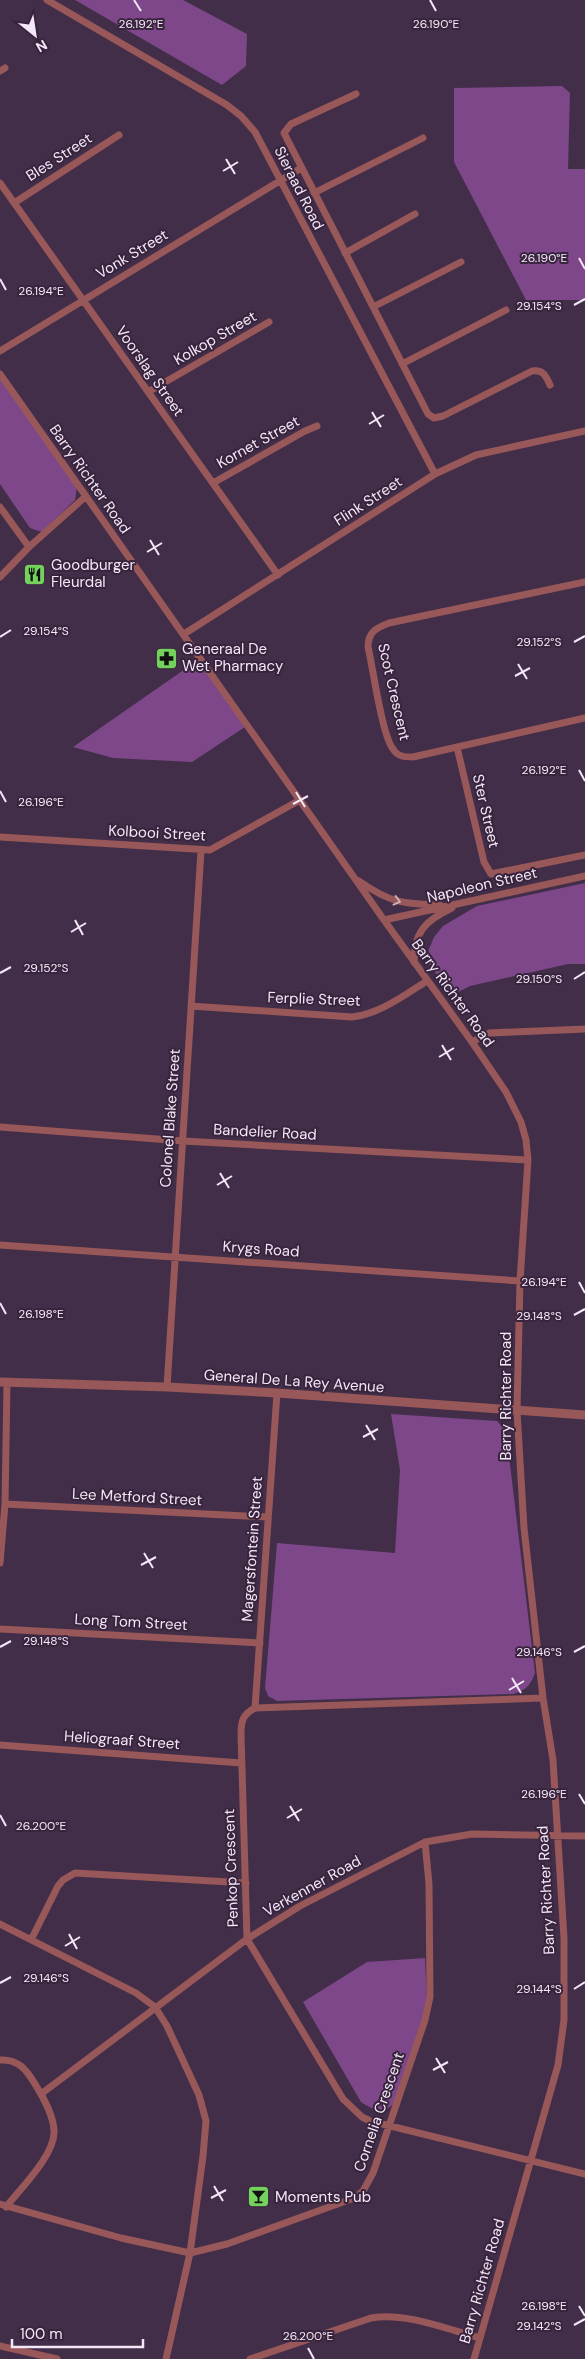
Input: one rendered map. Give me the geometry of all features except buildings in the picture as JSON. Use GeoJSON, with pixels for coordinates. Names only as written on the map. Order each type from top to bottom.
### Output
{"type":"FeatureCollection","features":[{"type":"Feature","properties":{"kind":"street","name":"Sieraad Road"},"geometry":{"type":"LineString","coordinates":[[47,0],[186,80],[241,116],[255,132],[279,181],[435,474]]}},
{"type":"Feature","properties":{"kind":"street"},"geometry":{"type":"LineString","coordinates":[[356,94],[298,120],[286,128],[284,133],[428,414],[434,418],[442,416],[532,371],[541,371],[550,385]]}},
{"type":"Feature","properties":{"kind":"street","name":"Bles Street"},"geometry":{"type":"LineString","coordinates":[[14,203],[120,135]]}},
{"type":"Feature","properties":{"kind":"street"},"geometry":{"type":"LineString","coordinates":[[314,193],[422,138]]}},
{"type":"Feature","properties":{"kind":"street","name":"Vonk Street"},"geometry":{"type":"LineString","coordinates":[[0,352],[301,168]]}},
{"type":"Feature","properties":{"kind":"street","name":"Voorslag Street"},"geometry":{"type":"LineString","coordinates":[[0,183],[278,575]]}},
{"type":"Feature","properties":{"kind":"street"},"geometry":{"type":"LineString","coordinates":[[344,253],[415,214]]}},
{"type":"Feature","properties":{"kind":"street"},"geometry":{"type":"LineString","coordinates":[[372,307],[461,262]]}},
{"type":"Feature","properties":{"kind":"street"},"geometry":{"type":"LineString","coordinates":[[402,364],[506,310]]}},
{"type":"Feature","properties":{"kind":"street","name":"Kolkop Street"},"geometry":{"type":"LineString","coordinates":[[148,392],[269,322]]}},
{"type":"Feature","properties":{"kind":"street","name":"Barry Richter Road"},"geometry":{"type":"LineString","coordinates":[[0,374],[85,497],[472,1042],[517,1112],[526,1140],[528,1160],[520,1281],[517,1411],[524,1528],[543,1698],[552,1760],[564,1938],[564,2020],[558,2065],[474,2359]]}},
{"type":"Feature","properties":{"kind":"street","name":"Kornet Street"},"geometry":{"type":"LineString","coordinates":[[213,483],[305,430],[317,426]]}},
{"type":"Feature","properties":{"kind":"street","name":"Flink Street"},"geometry":{"type":"LineString","coordinates":[[184,634],[435,474],[476,455],[585,431]]}},
{"type":"Feature","properties":{"kind":"street"},"geometry":{"type":"LineString","coordinates":[[0,577],[28,547],[85,497]]}},
{"type":"Feature","properties":{"kind":"street"},"geometry":{"type":"LineString","coordinates":[[0,507],[28,547]]}},
{"type":"Feature","properties":{"kind":"street","name":"Scot Crescent"},"geometry":{"type":"LineString","coordinates":[[585,582],[389,623],[371,632],[368,638],[368,647],[388,740],[397,754],[404,757],[413,757],[457,748],[585,718]]}},
{"type":"Feature","properties":{"kind":"street","name":"Ster Street"},"geometry":{"type":"LineString","coordinates":[[457,748],[484,862],[492,874],[496,875]]}},
{"type":"Feature","properties":{"kind":"street","name":"Kolbooi Street"},"geometry":{"type":"LineString","coordinates":[[0,837],[201,851],[216,848],[300,800]]}},
{"type":"Feature","properties":{"kind":"street","name":"Colonel Blake Street"},"geometry":{"type":"LineString","coordinates":[[167,1387],[201,851]]}},
{"type":"Feature","properties":{"kind":"street","name":"Napoleon Street"},"geometry":{"type":"LineString","coordinates":[[496,875],[585,855]]}},
{"type":"Feature","properties":{"kind":"street","name":"Napoleon Street"},"geometry":{"type":"LineString","coordinates":[[384,920],[585,876]]}},
{"type":"Feature","properties":{"kind":"street"},"geometry":{"type":"LineString","coordinates":[[355,878],[378,894],[402,903],[452,906]]}},
{"type":"Feature","properties":{"kind":"street"},"geometry":{"type":"LineString","coordinates":[[414,962],[414,944],[422,930],[449,910],[471,901]]}},
{"type":"Feature","properties":{"kind":"street","name":"Ferplie Street"},"geometry":{"type":"LineString","coordinates":[[191,1006],[352,1017],[362,1016],[379,1010],[427,981]]}},
{"type":"Feature","properties":{"kind":"street"},"geometry":{"type":"LineString","coordinates":[[472,1042],[489,1033],[585,1029]]}},
{"type":"Feature","properties":{"kind":"street","name":"Bandelier Road"},"geometry":{"type":"LineString","coordinates":[[0,1127],[183,1141],[528,1160]]}},
{"type":"Feature","properties":{"kind":"street","name":"Krygs Road"},"geometry":{"type":"LineString","coordinates":[[0,1245],[520,1281]]}},
{"type":"Feature","properties":{"kind":"street"},"geometry":{"type":"LineString","coordinates":[[0,1563],[5,1504],[4,1382]]}},
{"type":"Feature","properties":{"kind":"street","name":"General De La Rey Avenue"},"geometry":{"type":"LineString","coordinates":[[4,1382],[167,1387],[277,1393],[585,1415]]}},
{"type":"Feature","properties":{"kind":"street","name":"Magersfontein Street"},"geometry":{"type":"LineString","coordinates":[[255,1708],[277,1393]]}},
{"type":"Feature","properties":{"kind":"street","name":"Lee Metford Street"},"geometry":{"type":"LineString","coordinates":[[5,1504],[268,1517]]}},
{"type":"Feature","properties":{"kind":"street","name":"Long Tom Street"},"geometry":{"type":"LineString","coordinates":[[0,1629],[260,1643]]}},
{"type":"Feature","properties":{"kind":"street"},"geometry":{"type":"LineString","coordinates":[[255,1708],[543,1698]]}},
{"type":"Feature","properties":{"kind":"street","name":"Penkop Crescent"},"geometry":{"type":"LineString","coordinates":[[255,1708],[246,1712],[242,1720],[241,1763],[247,1939],[344,2099],[362,2116],[389,2125],[585,2174]]}},
{"type":"Feature","properties":{"kind":"street","name":"Heliograaf Street"},"geometry":{"type":"LineString","coordinates":[[0,1745],[241,1763]]}},
{"type":"Feature","properties":{"kind":"street","name":"Verkenner Road"},"geometry":{"type":"LineString","coordinates":[[41,2094],[247,1939],[300,1906],[426,1842],[472,1834],[556,1837],[585,1836]]}},
{"type":"Feature","properties":{"kind":"street","name":"Cornelia Crescent"},"geometry":{"type":"LineString","coordinates":[[3,2205],[121,2238],[190,2253],[227,2244],[354,2198],[367,2186],[425,2020],[430,1997],[429,1884],[426,1842]]}},
{"type":"Feature","properties":{"kind":"street"},"geometry":{"type":"LineString","coordinates":[[32,1938],[58,1886],[63,1880],[75,1874],[106,1874],[246,1883]]}},
{"type":"Feature","properties":{"kind":"street"},"geometry":{"type":"LineString","coordinates":[[0,1924],[32,1938],[136,1993],[155,2007],[176,2044],[199,2095],[205,2115],[203,2156],[190,2253],[166,2359]]}},
{"type":"Feature","properties":{"kind":"street"},"geometry":{"type":"LineString","coordinates":[[0,2060],[10,2059],[19,2064],[41,2094],[54,2128],[52,2142],[46,2156],[3,2205]]}},
{"type":"Feature","properties":{"kind":"street"},"geometry":{"type":"LineString","coordinates":[[250,2359],[382,2316],[399,2318],[480,2338]]}},
{"type":"Feature","properties":{"kind":"street"},"geometry":{"type":"LineString","coordinates":[[0,2346],[57,2359]]}},
{"type":"Feature","properties":{"kind":"shaded area"},"geometry":{"type":"Polygon","coordinates":[[[75,0],[183,0],[247,34],[246,66],[222,85],[75,0]]]}},
{"type":"Feature","properties":{"kind":"shaded area"},"geometry":{"type":"Polygon","coordinates":[[[562,86],[570,93],[568,169],[585,169],[585,300],[526,300],[454,162],[454,88],[562,86]]]}},
{"type":"Feature","properties":{"kind":"shaded area"},"geometry":{"type":"Polygon","coordinates":[[[0,375],[77,487],[75,500],[42,532],[30,528],[0,484],[0,375]]]}},
{"type":"Feature","properties":{"kind":"shaded area"},"geometry":{"type":"Polygon","coordinates":[[[198,660],[245,727],[192,762],[113,758],[73,747],[198,660]]]}},
{"type":"Feature","properties":{"kind":"shaded area"},"geometry":{"type":"Polygon","coordinates":[[[585,883],[585,964],[568,964],[470,986],[452,995],[428,963],[429,949],[434,937],[443,926],[477,906],[585,883]]]}},
{"type":"Feature","properties":{"kind":"shaded area"},"geometry":{"type":"Polygon","coordinates":[[[391,1414],[497,1421],[506,1431],[535,1673],[527,1687],[513,1694],[277,1701],[268,1696],[265,1688],[277,1543],[395,1553],[400,1470],[391,1414]]]}},
{"type":"Feature","properties":{"kind":"shaded area"},"geometry":{"type":"Polygon","coordinates":[[[425,1958],[427,2004],[394,2104],[381,2110],[374,2109],[361,2102],[303,2002],[367,1962],[425,1958]]]}},
{"type":"Feature","properties":{"kind":"place","name":"Goodburger Fleurdal"},"geometry":{"type":"Point","coordinates":[35,574]}},
{"type":"Feature","properties":{"kind":"place","name":"Generaal De Wet Pharmacy"},"geometry":{"type":"Point","coordinates":[166,658]}},
{"type":"Feature","properties":{"kind":"place","name":"Moments Pub"},"geometry":{"type":"Point","coordinates":[259,2197]}}]}
